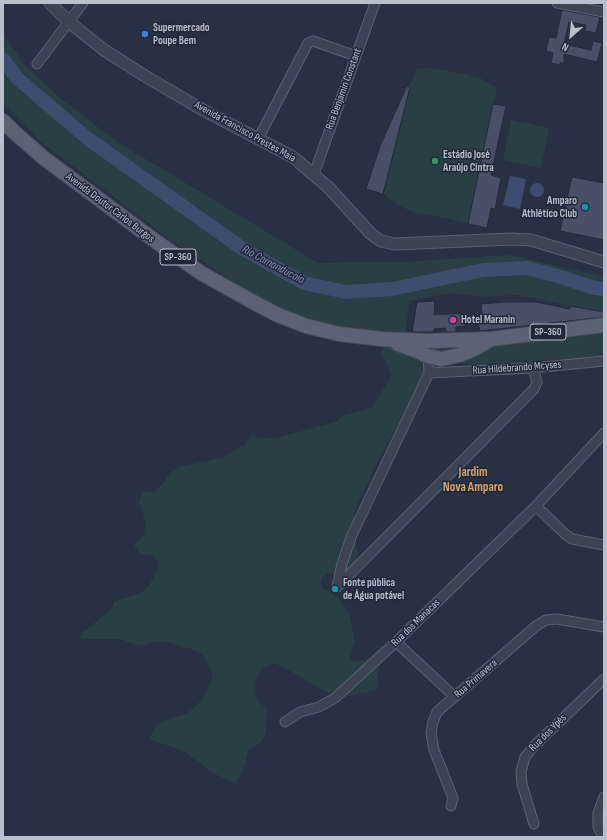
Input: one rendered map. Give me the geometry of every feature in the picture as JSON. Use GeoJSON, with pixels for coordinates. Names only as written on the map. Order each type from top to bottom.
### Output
{"type":"FeatureCollection","features":[{"type":"Feature","properties":{"kind":"main road","name":"Avenida Doutor Carlos Burgos"},"geometry":{"type":"LineString","coordinates":[[3,120],[14,132],[45,159],[201,273],[224,287],[278,315],[306,326],[339,334],[382,340],[427,341],[491,339],[604,325]]}},
{"type":"Feature","properties":{"kind":"main road","name":"Avenida Doutor Carlos Burgos"},"geometry":{"type":"LineString","coordinates":[[382,340],[441,359],[459,355],[474,349],[491,339]]}},
{"type":"Feature","properties":{"kind":"street","name":"Avenida Francisco Prestes Maia"},"geometry":{"type":"LineString","coordinates":[[50,3],[69,22],[104,50],[145,76],[203,110],[293,157],[329,188],[371,234],[382,241],[395,244],[512,239],[531,240],[604,262]]}},
{"type":"Feature","properties":{"kind":"street"},"geometry":{"type":"LineString","coordinates":[[38,64],[83,3]]}},
{"type":"Feature","properties":{"kind":"street","name":"Rua Benjamin Constant"},"geometry":{"type":"LineString","coordinates":[[314,174],[375,3]]}},
{"type":"Feature","properties":{"kind":"street"},"geometry":{"type":"LineString","coordinates":[[557,3],[570,4],[604,12]]}},
{"type":"Feature","properties":{"kind":"street"},"geometry":{"type":"LineString","coordinates":[[258,139],[308,43],[313,41],[356,56]]}},
{"type":"Feature","properties":{"kind":"street"},"geometry":{"type":"LineString","coordinates":[[456,339],[460,371]]}},
{"type":"Feature","properties":{"kind":"street"},"geometry":{"type":"LineString","coordinates":[[427,341],[430,373],[352,535],[342,564],[337,587],[534,388],[537,382],[534,368]]}},
{"type":"Feature","properties":{"kind":"street","name":"Rua Hildebrando Mcyses"},"geometry":{"type":"LineString","coordinates":[[430,373],[534,368],[604,361]]}},
{"type":"Feature","properties":{"kind":"street","name":"Rua dos Manacas"},"geometry":{"type":"LineString","coordinates":[[285,722],[300,712],[318,707],[335,698],[396,642],[536,506],[604,433]]}},
{"type":"Feature","properties":{"kind":"street"},"geometry":{"type":"LineString","coordinates":[[536,506],[572,539],[604,546]]}},
{"type":"Feature","properties":{"kind":"street","name":"Rua Primavera"},"geometry":{"type":"LineString","coordinates":[[451,806],[453,798],[434,750],[431,733],[432,722],[437,712],[536,626],[546,620],[557,619],[604,627]]}},
{"type":"Feature","properties":{"kind":"street"},"geometry":{"type":"LineString","coordinates":[[396,642],[455,697]]}},
{"type":"Feature","properties":{"kind":"street","name":"Rua dos Ypês"},"geometry":{"type":"LineString","coordinates":[[534,824],[522,784],[521,772],[525,757],[534,746],[604,679]]}},
{"type":"Feature","properties":{"kind":"street"},"geometry":{"type":"LineString","coordinates":[[603,837],[598,827],[598,813],[604,797]]}},
{"type":"Feature","properties":{"kind":"green space"},"geometry":{"type":"Polygon","coordinates":[[[3,35],[20,58],[19,60],[61,99],[116,141],[318,263],[404,262],[511,255],[604,277],[604,311],[597,311],[517,295],[481,297],[450,293],[409,301],[406,333],[343,327],[304,318],[252,294],[173,242],[41,142],[3,103],[3,35]]]}},
{"type":"Feature","properties":{"kind":"green space","name":"Estádio José Araújo Cintra"},"geometry":{"type":"Polygon","coordinates":[[[430,68],[482,79],[497,88],[493,104],[506,106],[491,175],[501,178],[495,209],[491,208],[487,228],[446,218],[416,213],[402,207],[383,194],[366,189],[380,146],[402,96],[412,81],[416,69],[430,68]]]}},
{"type":"Feature","properties":{"kind":"green space"},"geometry":{"type":"Polygon","coordinates":[[[511,120],[549,128],[541,168],[503,160],[511,120]]]}},
{"type":"Feature","properties":{"kind":"green space"},"geometry":{"type":"Polygon","coordinates":[[[604,324],[604,356],[571,363],[543,360],[524,365],[488,368],[452,360],[430,365],[374,469],[354,513],[354,537],[359,560],[352,580],[345,575],[328,573],[321,579],[321,587],[340,600],[349,614],[355,641],[350,658],[352,662],[368,659],[382,645],[387,646],[377,676],[379,687],[373,691],[337,698],[274,663],[263,668],[256,678],[255,689],[258,701],[267,709],[266,733],[260,743],[249,749],[242,773],[235,783],[213,773],[184,751],[149,739],[155,728],[163,721],[186,714],[203,698],[213,676],[202,654],[168,642],[156,641],[144,645],[133,644],[121,639],[80,638],[81,634],[112,609],[114,602],[140,593],[149,586],[155,575],[159,564],[152,555],[140,554],[134,544],[143,537],[146,524],[139,502],[143,491],[154,492],[163,484],[169,474],[179,467],[225,457],[234,450],[245,445],[251,435],[259,438],[276,438],[336,422],[344,415],[373,407],[391,376],[387,363],[380,353],[384,346],[403,344],[452,350],[604,324]]]}},
{"type":"Feature","properties":{"kind":"water"},"geometry":{"type":"Polygon","coordinates":[[[510,176],[526,179],[520,209],[503,205],[510,176]]]}},
{"type":"Feature","properties":{"kind":"water"},"geometry":{"type":"Polygon","coordinates":[[[537,183],[542,185],[544,190],[542,195],[537,197],[532,195],[530,190],[532,185],[537,183]]]}},
{"type":"Feature","properties":{"kind":"building"},"geometry":{"type":"Polygon","coordinates":[[[562,10],[600,17],[596,33],[585,31],[586,25],[569,22],[564,44],[591,50],[593,41],[602,43],[597,62],[564,54],[564,63],[560,63],[560,65],[551,63],[553,53],[546,51],[549,37],[556,38],[562,10]]]}},
{"type":"Feature","properties":{"kind":"building"},"geometry":{"type":"Polygon","coordinates":[[[407,86],[410,87],[383,194],[366,189],[380,146],[407,86]]]}},
{"type":"Feature","properties":{"kind":"building"},"geometry":{"type":"Polygon","coordinates":[[[493,104],[506,106],[491,175],[501,178],[495,209],[491,208],[487,228],[468,224],[493,104]]]}},
{"type":"Feature","properties":{"kind":"building","name":"Amparo Athlético Club"},"geometry":{"type":"Polygon","coordinates":[[[572,177],[604,183],[604,240],[560,231],[572,177]]]}},
{"type":"Feature","properties":{"kind":"building"},"geometry":{"type":"Polygon","coordinates":[[[435,301],[434,315],[464,313],[465,326],[456,327],[456,332],[446,332],[445,328],[434,329],[434,332],[412,332],[417,302],[435,301]]]}},
{"type":"Feature","properties":{"kind":"building"},"geometry":{"type":"Polygon","coordinates":[[[536,302],[570,309],[570,306],[604,311],[604,317],[480,331],[478,323],[483,322],[481,304],[536,302]]]}},
{"type":"Feature","properties":{"kind":"waterway","name":"Rio Camanducaia"},"geometry":{"type":"LineString","coordinates":[[3,59],[17,78],[87,138],[243,249],[304,283],[346,292],[392,289],[483,270],[527,268],[595,288],[604,289]]}},
{"type":"Feature","properties":{"kind":"place","name":"Supermercado Poupe Bem"},"geometry":{"type":"Point","coordinates":[145,34]}},
{"type":"Feature","properties":{"kind":"place","name":"Estádio José Araújo Cintra"},"geometry":{"type":"Point","coordinates":[435,161]}},
{"type":"Feature","properties":{"kind":"place","name":"Amparo Athlético Club"},"geometry":{"type":"Point","coordinates":[585,207]}},
{"type":"Feature","properties":{"kind":"place","name":"Hotel Maranin"},"geometry":{"type":"Point","coordinates":[453,320]}},
{"type":"Feature","properties":{"kind":"place","name":"Fonte pública de Água potável"},"geometry":{"type":"Point","coordinates":[335,589]}},
{"type":"Feature","properties":{"kind":"district","name":"Jardim Nova Amparo"},"geometry":{"type":"Point","coordinates":[473,480]}}]}
